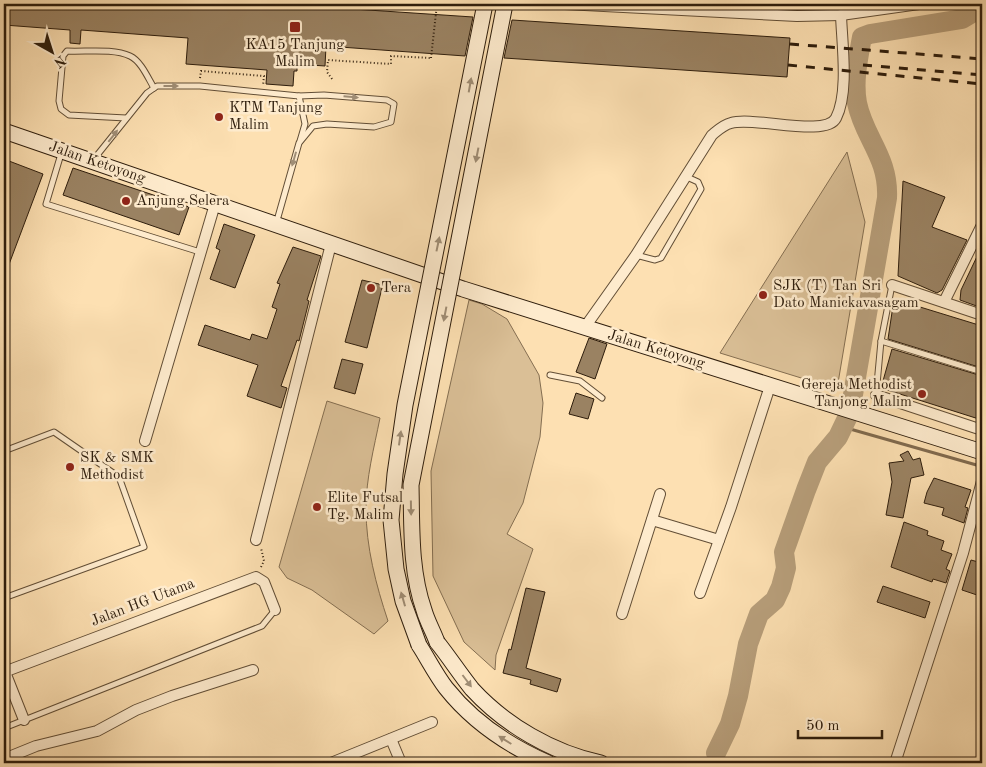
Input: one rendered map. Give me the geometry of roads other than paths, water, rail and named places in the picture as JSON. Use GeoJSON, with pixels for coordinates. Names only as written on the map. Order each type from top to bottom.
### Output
{"type":"FeatureCollection","features":[{"type":"Feature","properties":{"kind":"main road"},"geometry":{"type":"LineString","coordinates":[[485,4],[405,405],[395,474],[391,520],[396,569],[403,601],[419,645],[446,687],[474,718],[502,739],[548,763]]}},
{"type":"Feature","properties":{"kind":"main road"},"geometry":{"type":"LineString","coordinates":[[505,4],[411,485],[412,543],[415,574],[423,609],[438,642],[472,688],[498,714],[532,736],[565,752],[601,763]]}},
{"type":"Feature","properties":{"kind":"main road","name":"Jalan Ketoyong"},"geometry":{"type":"LineString","coordinates":[[4,131],[463,289],[982,452]]}},
{"type":"Feature","properties":{"kind":"street"},"geometry":{"type":"LineString","coordinates":[[565,4],[797,16],[841,15],[920,4]]}},
{"type":"Feature","properties":{"kind":"street"},"geometry":{"type":"LineString","coordinates":[[585,327],[636,255],[712,136],[730,123],[767,122],[811,127],[830,125],[835,120],[843,89],[841,15]]}},
{"type":"Feature","properties":{"kind":"street"},"geometry":{"type":"LineString","coordinates":[[145,440],[215,204]]}},
{"type":"Feature","properties":{"kind":"street"},"geometry":{"type":"LineString","coordinates":[[944,302],[982,225]]}},
{"type":"Feature","properties":{"kind":"street"},"geometry":{"type":"LineString","coordinates":[[256,540],[332,244]]}},
{"type":"Feature","properties":{"kind":"street"},"geometry":{"type":"LineString","coordinates":[[892,285],[982,315]]}},
{"type":"Feature","properties":{"kind":"street"},"geometry":{"type":"LineString","coordinates":[[700,593],[720,540],[770,386]]}},
{"type":"Feature","properties":{"kind":"street"},"geometry":{"type":"LineString","coordinates":[[876,395],[982,430]]}},
{"type":"Feature","properties":{"kind":"street"},"geometry":{"type":"LineString","coordinates":[[895,763],[963,553],[982,481]]}},
{"type":"Feature","properties":{"kind":"street"},"geometry":{"type":"LineString","coordinates":[[622,614],[660,494]]}},
{"type":"Feature","properties":{"kind":"street"},"geometry":{"type":"LineString","coordinates":[[652,520],[720,540]]}},
{"type":"Feature","properties":{"kind":"street","name":"Jalan HG Utama"},"geometry":{"type":"LineString","coordinates":[[4,672],[256,577],[264,582],[275,610]]}},
{"type":"Feature","properties":{"kind":"street"},"geometry":{"type":"LineString","coordinates":[[4,759],[36,746],[97,731],[136,710],[172,696],[253,670]]}},
{"type":"Feature","properties":{"kind":"street"},"geometry":{"type":"LineString","coordinates":[[4,672],[24,720]]}},
{"type":"Feature","properties":{"kind":"street"},"geometry":{"type":"LineString","coordinates":[[338,762],[432,722]]}},
{"type":"Feature","properties":{"kind":"street"},"geometry":{"type":"LineString","coordinates":[[390,739],[401,763]]}},
{"type":"Feature","properties":{"kind":"lane"},"geometry":{"type":"LineString","coordinates":[[126,118],[69,116],[62,109],[59,101],[63,56],[67,51],[115,53],[131,56],[143,68],[154,88]]}},
{"type":"Feature","properties":{"kind":"lane"},"geometry":{"type":"LineString","coordinates":[[92,161],[126,118],[157,86],[200,86],[299,96],[324,95],[387,100],[394,104],[391,122],[374,128],[328,124],[314,126],[299,143]]}},
{"type":"Feature","properties":{"kind":"lane"},"geometry":{"type":"LineString","coordinates":[[275,224],[305,124],[299,96]]}},
{"type":"Feature","properties":{"kind":"lane"},"geometry":{"type":"LineString","coordinates":[[62,151],[46,204],[201,252]]}},
{"type":"Feature","properties":{"kind":"lane"},"geometry":{"type":"LineString","coordinates":[[636,255],[655,260],[661,258],[701,189],[698,182],[687,177]]}},
{"type":"Feature","properties":{"kind":"lane"},"geometry":{"type":"LineString","coordinates":[[876,395],[881,341],[892,285]]}},
{"type":"Feature","properties":{"kind":"lane"},"geometry":{"type":"LineString","coordinates":[[881,341],[982,372]]}},
{"type":"Feature","properties":{"kind":"lane"},"geometry":{"type":"LineString","coordinates":[[550,375],[580,381],[602,398]]}},
{"type":"Feature","properties":{"kind":"lane"},"geometry":{"type":"LineString","coordinates":[[4,451],[54,432],[119,477],[144,547],[4,598]]}},
{"type":"Feature","properties":{"kind":"lane"},"geometry":{"type":"LineString","coordinates":[[4,728],[262,626],[275,610]]}},
{"type":"Feature","properties":{"kind":"waterway"},"geometry":{"type":"LineString","coordinates":[[716,753],[730,724],[738,696],[748,644],[759,614],[775,600],[781,587],[786,568],[784,552],[817,462],[838,437],[850,412],[887,198],[887,184],[884,171],[860,115],[857,103],[856,78],[862,37],[870,34],[962,19],[982,7]]}},
{"type":"Feature","properties":{"kind":"waterway"},"geometry":{"type":"LineString","coordinates":[[843,427],[980,466]]}},
{"type":"Feature","properties":{"kind":"railway"},"geometry":{"type":"LineString","coordinates":[[790,44],[982,59]]}},
{"type":"Feature","properties":{"kind":"railway"},"geometry":{"type":"LineString","coordinates":[[788,65],[982,84]]}},
{"type":"Feature","properties":{"kind":"railway"},"geometry":{"type":"LineString","coordinates":[[863,65],[982,75]]}},
{"type":"Feature","properties":{"kind":"place","name":"KA15 Tanjung Malim"},"geometry":{"type":"Point","coordinates":[295,27]}},
{"type":"Feature","properties":{"kind":"place","name":"KTM Tanjung Malim"},"geometry":{"type":"Point","coordinates":[219,117]}},
{"type":"Feature","properties":{"kind":"place","name":"Anjung Selera"},"geometry":{"type":"Point","coordinates":[126,201]}},
{"type":"Feature","properties":{"kind":"place","name":"Tera"},"geometry":{"type":"Point","coordinates":[371,288]}},
{"type":"Feature","properties":{"kind":"place","name":"SJK (T) Tan Sri Dato Manickavasagam"},"geometry":{"type":"Point","coordinates":[763,295]}},
{"type":"Feature","properties":{"kind":"place","name":"Gereja Methodist Tanjong Malim"},"geometry":{"type":"Point","coordinates":[922,394]}},
{"type":"Feature","properties":{"kind":"place","name":"SK & SMK Methodist"},"geometry":{"type":"Point","coordinates":[70,467]}},
{"type":"Feature","properties":{"kind":"place","name":"Elite Futsal Tg. Malim"},"geometry":{"type":"Point","coordinates":[317,507]}}]}
